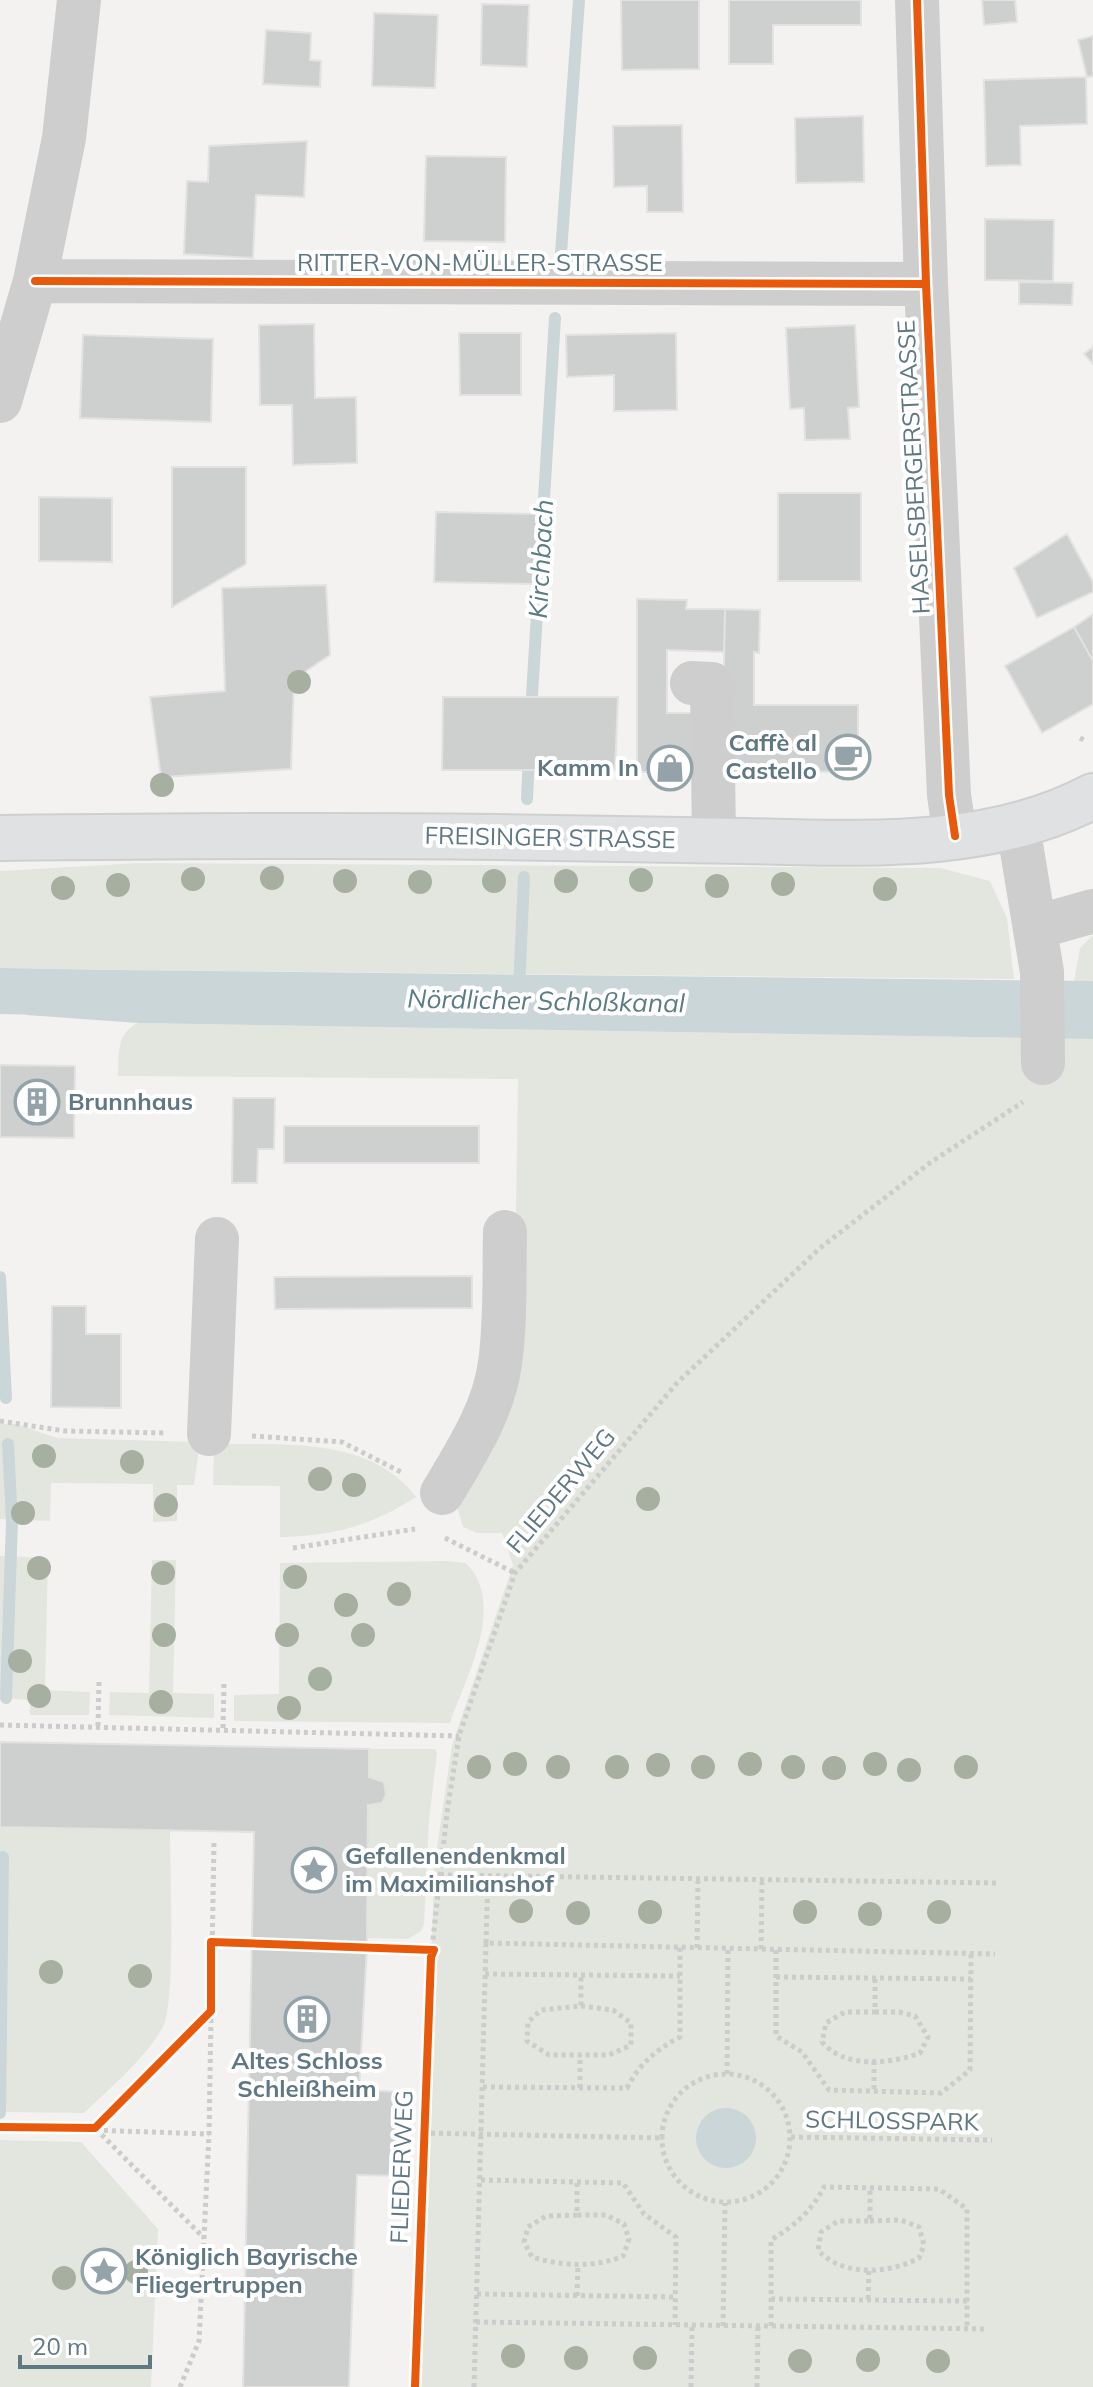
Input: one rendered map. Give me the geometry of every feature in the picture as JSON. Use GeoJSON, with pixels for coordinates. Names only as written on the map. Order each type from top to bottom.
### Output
{"type":"FeatureCollection","features":[{"type":"Feature","properties":{"kind":"main road","name":"FREISINGER STRASSE"},"geometry":{"type":"LineString","coordinates":[[0,838],[344,835],[825,842],[955,836],[1018,826],[1058,815],[1093,796]]}},
{"type":"Feature","properties":{"kind":"street"},"geometry":{"type":"LineString","coordinates":[[0,401],[35,281],[64,138],[79,0]]}},
{"type":"Feature","properties":{"kind":"street","name":"HASELSBERGERSTRASSE"},"geometry":{"type":"LineString","coordinates":[[917,0],[926,284],[949,795],[955,836]]}},
{"type":"Feature","properties":{"kind":"street","name":"RITTER-VON-MÜLLER-STRASSE"},"geometry":{"type":"LineString","coordinates":[[35,281],[926,284]]}},
{"type":"Feature","properties":{"kind":"street"},"geometry":{"type":"LineString","coordinates":[[692,683],[712,684],[714,841]]}},
{"type":"Feature","properties":{"kind":"street"},"geometry":{"type":"LineString","coordinates":[[1018,826],[1042,972],[1039,1071]]}},
{"type":"Feature","properties":{"kind":"street"},"geometry":{"type":"LineString","coordinates":[[1037,927],[1093,911]]}},
{"type":"Feature","properties":{"kind":"street"},"geometry":{"type":"LineString","coordinates":[[433,1510],[471,1446],[500,1364],[505,1232]]}},
{"type":"Feature","properties":{"kind":"street"},"geometry":{"type":"LineString","coordinates":[[209,1434],[217,1239]]}},
{"type":"Feature","properties":{"kind":"path"},"geometry":{"type":"LineString","coordinates":[[0,1421],[65,1431],[209,1434],[342,1442],[515,1573]]}},
{"type":"Feature","properties":{"kind":"path"},"geometry":{"type":"LineString","coordinates":[[293,1548],[433,1510]]}},
{"type":"Feature","properties":{"kind":"path"},"geometry":{"type":"LineString","coordinates":[[98,1726],[99,1681]]}},
{"type":"Feature","properties":{"kind":"path"},"geometry":{"type":"LineString","coordinates":[[223,1728],[224,1684]]}},
{"type":"Feature","properties":{"kind":"path"},"geometry":{"type":"LineString","coordinates":[[0,1725],[459,1736]]}},
{"type":"Feature","properties":{"kind":"path"},"geometry":{"type":"LineString","coordinates":[[180,2387],[199,2341],[209,2134],[214,1841]]}},
{"type":"Feature","properties":{"kind":"path"},"geometry":{"type":"LineString","coordinates":[[440,1875],[997,1883]]}},
{"type":"Feature","properties":{"kind":"path"},"geometry":{"type":"LineString","coordinates":[[474,2387],[488,1876]]}},
{"type":"Feature","properties":{"kind":"path"},"geometry":{"type":"LineString","coordinates":[[697,1948],[698,1881]]}},
{"type":"Feature","properties":{"kind":"path"},"geometry":{"type":"LineString","coordinates":[[761,1949],[762,1882]]}},
{"type":"Feature","properties":{"kind":"path"},"geometry":{"type":"LineString","coordinates":[[211,1942],[252,1943]]}},
{"type":"Feature","properties":{"kind":"path"},"geometry":{"type":"LineString","coordinates":[[486,1943],[995,1954]]}},
{"type":"Feature","properties":{"kind":"path"},"geometry":{"type":"LineString","coordinates":[[483,2087],[627,2088],[637,2068],[656,2050],[680,2037],[680,1947]]}},
{"type":"Feature","properties":{"kind":"path"},"geometry":{"type":"LineString","coordinates":[[367,1948],[434,1950]]}},
{"type":"Feature","properties":{"kind":"path"},"geometry":{"type":"LineString","coordinates":[[727,2074],[728,1948]]}},
{"type":"Feature","properties":{"kind":"path"},"geometry":{"type":"LineString","coordinates":[[776,1950],[776,2036],[802,2052],[829,2090],[874,2092],[941,2093],[970,2070],[971,1953]]}},
{"type":"Feature","properties":{"kind":"path"},"geometry":{"type":"LineString","coordinates":[[485,1974],[680,1976]]}},
{"type":"Feature","properties":{"kind":"path"},"geometry":{"type":"LineString","coordinates":[[581,1975],[581,2006]]}},
{"type":"Feature","properties":{"kind":"path"},"geometry":{"type":"LineString","coordinates":[[776,1977],[971,1979]]}},
{"type":"Feature","properties":{"kind":"path"},"geometry":{"type":"LineString","coordinates":[[875,1979],[875,2012]]}},
{"type":"Feature","properties":{"kind":"path"},"geometry":{"type":"LineString","coordinates":[[581,2006],[613,2010],[631,2023],[631,2045],[609,2055],[549,2055],[527,2041],[528,2022],[541,2010],[581,2006]]}},
{"type":"Feature","properties":{"kind":"path"},"geometry":{"type":"LineString","coordinates":[[95,2128],[211,2011]]}},
{"type":"Feature","properties":{"kind":"path"},"geometry":{"type":"LineString","coordinates":[[845,2012],[875,2012],[915,2016],[928,2037],[920,2053],[903,2059],[847,2061],[831,2054],[822,2042],[826,2023],[845,2012]]}},
{"type":"Feature","properties":{"kind":"path"},"geometry":{"type":"LineString","coordinates":[[580,2055],[580,2088]]}},
{"type":"Feature","properties":{"kind":"path"},"geometry":{"type":"LineString","coordinates":[[874,2061],[874,2092]]}},
{"type":"Feature","properties":{"kind":"path"},"geometry":{"type":"LineString","coordinates":[[727,2074],[746,2077],[764,2086],[778,2100],[787,2118],[791,2137],[788,2157],[779,2176],[764,2191],[745,2200],[725,2203],[705,2199],[687,2190],[665,2157],[662,2138],[665,2118],[674,2100],[706,2077],[727,2074]]}},
{"type":"Feature","properties":{"kind":"path"},"geometry":{"type":"LineString","coordinates":[[0,2127],[209,2134]]}},
{"type":"Feature","properties":{"kind":"path"},"geometry":{"type":"LineString","coordinates":[[95,2128],[205,2239]]}},
{"type":"Feature","properties":{"kind":"path"},"geometry":{"type":"LineString","coordinates":[[423,2133],[662,2138]]}},
{"type":"Feature","properties":{"kind":"path"},"geometry":{"type":"LineString","coordinates":[[481,2180],[623,2183],[644,2214],[676,2237],[675,2325]]}},
{"type":"Feature","properties":{"kind":"path"},"geometry":{"type":"LineString","coordinates":[[577,2183],[577,2215]]}},
{"type":"Feature","properties":{"kind":"path"},"geometry":{"type":"LineString","coordinates":[[771,2326],[771,2240],[794,2226],[814,2206],[824,2187],[939,2189],[967,2209],[967,2329]]}},
{"type":"Feature","properties":{"kind":"path"},"geometry":{"type":"LineString","coordinates":[[870,2188],[870,2221]]}},
{"type":"Feature","properties":{"kind":"path"},"geometry":{"type":"LineString","coordinates":[[723,2326],[725,2203]]}},
{"type":"Feature","properties":{"kind":"path"},"geometry":{"type":"LineString","coordinates":[[577,2215],[606,2215],[624,2224],[629,2239],[623,2256],[606,2263],[578,2264],[550,2263],[532,2257],[524,2242],[528,2227],[546,2216],[577,2215]]}},
{"type":"Feature","properties":{"kind":"path"},"geometry":{"type":"LineString","coordinates":[[901,2220],[919,2227],[924,2245],[919,2258],[902,2268],[847,2269],[829,2262],[818,2250],[821,2232],[838,2221],[870,2221],[901,2220]]}},
{"type":"Feature","properties":{"kind":"path"},"geometry":{"type":"LineString","coordinates":[[577,2296],[578,2264]]}},
{"type":"Feature","properties":{"kind":"path"},"geometry":{"type":"LineString","coordinates":[[868,2299],[869,2268]]}},
{"type":"Feature","properties":{"kind":"path"},"geometry":{"type":"LineString","coordinates":[[477,2294],[676,2297]]}},
{"type":"Feature","properties":{"kind":"path"},"geometry":{"type":"LineString","coordinates":[[771,2299],[967,2301]]}},
{"type":"Feature","properties":{"kind":"path"},"geometry":{"type":"LineString","coordinates":[[476,2322],[988,2329]]}},
{"type":"Feature","properties":{"kind":"path"},"geometry":{"type":"LineString","coordinates":[[691,2387],[692,2325]]}},
{"type":"Feature","properties":{"kind":"path"},"geometry":{"type":"LineString","coordinates":[[757,2387],[758,2326]]}},
{"type":"Feature","properties":{"kind":"shaded area"},"geometry":{"type":"Polygon","coordinates":[[[140,863],[940,868],[990,881],[1007,918],[1014,979],[26,969],[25,992],[0,991],[0,871],[140,863]]]}},
{"type":"Feature","properties":{"kind":"shaded area"},"geometry":{"type":"Polygon","coordinates":[[[1093,935],[1093,981],[1074,981],[1080,948],[1093,935]]]}},
{"type":"Feature","properties":{"kind":"shaded area"},"geometry":{"type":"Polygon","coordinates":[[[138,1023],[1093,1039],[1093,2387],[419,2387],[434,1868],[452,1745],[513,1565],[502,1533],[477,1533],[463,1527],[454,1497],[514,1340],[518,1079],[118,1076],[122,1038],[138,1023]]]}},
{"type":"Feature","properties":{"kind":"shaded area"},"geometry":{"type":"Polygon","coordinates":[[[0,1424],[16,1424],[57,1438],[200,1442],[194,1485],[177,1485],[177,1521],[153,1522],[153,1484],[51,1483],[50,1521],[0,1519],[0,1424]]]}},
{"type":"Feature","properties":{"kind":"shaded area"},"geometry":{"type":"Polygon","coordinates":[[[214,1444],[295,1445],[350,1454],[375,1463],[397,1477],[416,1497],[351,1528],[280,1537],[280,1486],[213,1485],[214,1444]]]}},
{"type":"Feature","properties":{"kind":"shaded area"},"geometry":{"type":"Polygon","coordinates":[[[0,1556],[48,1558],[45,1690],[90,1692],[89,1715],[30,1715],[30,1700],[0,1698],[0,1556]]]}},
{"type":"Feature","properties":{"kind":"shaded area"},"geometry":{"type":"Polygon","coordinates":[[[152,1560],[176,1560],[173,1693],[214,1694],[214,1718],[109,1715],[110,1692],[149,1693],[152,1560]]]}},
{"type":"Feature","properties":{"kind":"shaded area"},"geometry":{"type":"Polygon","coordinates":[[[280,1563],[466,1563],[478,1580],[483,1599],[479,1641],[450,1723],[234,1721],[234,1695],[279,1694],[280,1563]]]}},
{"type":"Feature","properties":{"kind":"shaded area"},"geometry":{"type":"Polygon","coordinates":[[[369,1749],[435,1749],[437,1753],[429,1820],[424,1924],[421,1931],[408,1939],[365,1938],[368,1805],[382,1803],[386,1795],[384,1782],[369,1777],[369,1749]]]}},
{"type":"Feature","properties":{"kind":"shaded area"},"geometry":{"type":"Polygon","coordinates":[[[0,1827],[170,1830],[171,1963],[170,1991],[163,2027],[137,2061],[84,2113],[0,2112],[0,1827]]]}},
{"type":"Feature","properties":{"kind":"shaded area"},"geometry":{"type":"Polygon","coordinates":[[[0,2140],[81,2142],[158,2229],[151,2387],[0,2387],[0,2140]]]}},
{"type":"Feature","properties":{"kind":"water"},"geometry":{"type":"Polygon","coordinates":[[[25,969],[1093,981],[1093,1039],[138,1023],[27,1015],[25,969]]]}},
{"type":"Feature","properties":{"kind":"water"},"geometry":{"type":"Polygon","coordinates":[[[726,2108],[738,2110],[747,2117],[754,2126],[754,2150],[747,2159],[738,2166],[726,2168],[714,2166],[705,2159],[698,2150],[696,2138],[698,2126],[705,2117],[714,2110],[726,2108]]]}},
{"type":"Feature","properties":{"kind":"building"},"geometry":{"type":"Polygon","coordinates":[[[621,0],[699,0],[699,69],[622,70],[621,0]]]}},
{"type":"Feature","properties":{"kind":"building"},"geometry":{"type":"Polygon","coordinates":[[[729,0],[861,0],[861,25],[773,25],[773,64],[729,64],[729,0]]]}},
{"type":"Feature","properties":{"kind":"building"},"geometry":{"type":"Polygon","coordinates":[[[982,0],[1015,0],[1017,22],[984,25],[982,0]]]}},
{"type":"Feature","properties":{"kind":"building"},"geometry":{"type":"Polygon","coordinates":[[[482,4],[529,5],[527,67],[481,65],[482,4]]]}},
{"type":"Feature","properties":{"kind":"building"},"geometry":{"type":"Polygon","coordinates":[[[374,13],[438,15],[435,88],[372,86],[374,13]]]}},
{"type":"Feature","properties":{"kind":"building"},"geometry":{"type":"Polygon","coordinates":[[[266,30],[311,33],[310,60],[321,61],[320,87],[263,84],[266,30]]]}},
{"type":"Feature","properties":{"kind":"building"},"geometry":{"type":"Polygon","coordinates":[[[1093,36],[1093,76],[1087,77],[1078,40],[1093,36]]]}},
{"type":"Feature","properties":{"kind":"building"},"geometry":{"type":"Polygon","coordinates":[[[1086,77],[1087,124],[1020,126],[1021,165],[986,166],[984,80],[1086,77]]]}},
{"type":"Feature","properties":{"kind":"building"},"geometry":{"type":"Polygon","coordinates":[[[863,116],[864,182],[796,183],[795,118],[863,116]]]}},
{"type":"Feature","properties":{"kind":"building"},"geometry":{"type":"Polygon","coordinates":[[[682,125],[683,212],[647,212],[647,186],[614,187],[613,126],[682,125]]]}},
{"type":"Feature","properties":{"kind":"building"},"geometry":{"type":"Polygon","coordinates":[[[307,141],[304,197],[256,195],[253,258],[184,254],[187,181],[208,182],[209,146],[307,141]]]}},
{"type":"Feature","properties":{"kind":"building"},"geometry":{"type":"Polygon","coordinates":[[[426,156],[506,157],[505,242],[424,241],[426,156]]]}},
{"type":"Feature","properties":{"kind":"building"},"geometry":{"type":"Polygon","coordinates":[[[985,219],[1054,220],[1053,281],[985,280],[985,219]]]}},
{"type":"Feature","properties":{"kind":"building"},"geometry":{"type":"Polygon","coordinates":[[[1019,282],[1073,283],[1072,305],[1019,304],[1019,282]]]}},
{"type":"Feature","properties":{"kind":"building"},"geometry":{"type":"Polygon","coordinates":[[[314,324],[315,398],[356,397],[357,463],[293,465],[292,405],[260,405],[259,325],[314,324]]]}},
{"type":"Feature","properties":{"kind":"building"},"geometry":{"type":"Polygon","coordinates":[[[855,325],[859,407],[848,408],[850,439],[805,440],[804,408],[790,409],[786,328],[855,325]]]}},
{"type":"Feature","properties":{"kind":"building"},"geometry":{"type":"Polygon","coordinates":[[[459,333],[521,333],[521,395],[460,395],[459,333]]]}},
{"type":"Feature","properties":{"kind":"building"},"geometry":{"type":"Polygon","coordinates":[[[676,333],[677,410],[614,411],[614,375],[567,377],[566,335],[676,333]]]}},
{"type":"Feature","properties":{"kind":"building"},"geometry":{"type":"Polygon","coordinates":[[[83,335],[213,339],[211,422],[80,418],[83,335]]]}},
{"type":"Feature","properties":{"kind":"building"},"geometry":{"type":"Polygon","coordinates":[[[1093,347],[1093,364],[1084,354],[1093,347]]]}},
{"type":"Feature","properties":{"kind":"building"},"geometry":{"type":"Polygon","coordinates":[[[172,467],[246,467],[246,564],[172,607],[172,467]]]}},
{"type":"Feature","properties":{"kind":"building"},"geometry":{"type":"Polygon","coordinates":[[[778,493],[861,493],[861,581],[778,581],[778,493]]]}},
{"type":"Feature","properties":{"kind":"building"},"geometry":{"type":"Polygon","coordinates":[[[39,497],[112,498],[112,562],[39,561],[39,497]]]}},
{"type":"Feature","properties":{"kind":"building"},"geometry":{"type":"Polygon","coordinates":[[[436,512],[538,514],[536,584],[434,582],[436,512]]]}},
{"type":"Feature","properties":{"kind":"building"},"geometry":{"type":"Polygon","coordinates":[[[1067,534],[1093,582],[1093,592],[1037,618],[1014,568],[1067,534]]]}},
{"type":"Feature","properties":{"kind":"building"},"geometry":{"type":"Polygon","coordinates":[[[326,585],[330,655],[294,679],[291,769],[161,777],[150,697],[225,691],[222,588],[326,585]]]}},
{"type":"Feature","properties":{"kind":"building"},"geometry":{"type":"Polygon","coordinates":[[[637,599],[687,600],[686,609],[725,609],[724,652],[667,650],[667,713],[701,713],[701,772],[637,772],[637,599]]]}},
{"type":"Feature","properties":{"kind":"building"},"geometry":{"type":"Polygon","coordinates":[[[725,609],[760,610],[759,653],[754,652],[754,705],[858,705],[858,772],[722,771],[725,609]]]}},
{"type":"Feature","properties":{"kind":"building"},"geometry":{"type":"Polygon","coordinates":[[[1093,614],[1093,661],[1074,627],[1093,614]]]}},
{"type":"Feature","properties":{"kind":"building"},"geometry":{"type":"Polygon","coordinates":[[[1074,627],[1093,661],[1093,704],[1042,733],[1005,666],[1074,627]]]}},
{"type":"Feature","properties":{"kind":"building"},"geometry":{"type":"Polygon","coordinates":[[[443,697],[618,697],[615,770],[442,770],[443,697]]]}},
{"type":"Feature","properties":{"kind":"building","name":"Brunnhaus"},"geometry":{"type":"Polygon","coordinates":[[[0,1065],[75,1066],[74,1138],[0,1137],[0,1065]]]}},
{"type":"Feature","properties":{"kind":"building"},"geometry":{"type":"Polygon","coordinates":[[[233,1098],[275,1098],[274,1149],[258,1149],[257,1183],[232,1183],[233,1098]]]}},
{"type":"Feature","properties":{"kind":"building"},"geometry":{"type":"Polygon","coordinates":[[[284,1126],[479,1126],[479,1163],[284,1163],[284,1126]]]}},
{"type":"Feature","properties":{"kind":"building"},"geometry":{"type":"Polygon","coordinates":[[[472,1276],[472,1308],[275,1309],[274,1277],[472,1276]]]}},
{"type":"Feature","properties":{"kind":"building"},"geometry":{"type":"Polygon","coordinates":[[[52,1306],[86,1306],[86,1334],[121,1334],[121,1408],[51,1407],[52,1306]]]}},
{"type":"Feature","properties":{"kind":"building","name":"Altes Schloss Schleißheim"},"geometry":{"type":"Polygon","coordinates":[[[0,1742],[369,1749],[369,1777],[384,1782],[386,1795],[382,1803],[368,1805],[367,1948],[359,2090],[401,2092],[397,2176],[357,2175],[349,2387],[243,2387],[254,1832],[0,1827],[0,1742]]]}},
{"type":"Feature","properties":{"kind":"waterway","name":"Kirchbach"},"geometry":{"type":"LineString","coordinates":[[561,253],[579,0]]}},
{"type":"Feature","properties":{"kind":"waterway","name":"Kirchbach"},"geometry":{"type":"LineString","coordinates":[[531,712],[555,318]]}},
{"type":"Feature","properties":{"kind":"waterway","name":"Kirchbach"},"geometry":{"type":"LineString","coordinates":[[527,799],[529,754]]}},
{"type":"Feature","properties":{"kind":"waterway","name":"Kirchbach"},"geometry":{"type":"LineString","coordinates":[[519,990],[524,877]]}},
{"type":"Feature","properties":{"kind":"waterway","name":"Nördlicher Schloßkanal"},"geometry":{"type":"LineString","coordinates":[[0,991],[90,993]]}},
{"type":"Feature","properties":{"kind":"waterway"},"geometry":{"type":"LineString","coordinates":[[0,1277],[6,1398]]}},
{"type":"Feature","properties":{"kind":"waterway"},"geometry":{"type":"LineString","coordinates":[[6,1698],[12,1521],[8,1444]]}},
{"type":"Feature","properties":{"kind":"waterway"},"geometry":{"type":"LineString","coordinates":[[0,2113],[3,1857]]}},
{"type":"Feature","properties":{"kind":"cycle path"},"geometry":{"type":"LineString","coordinates":[[917,0],[926,284],[949,795],[955,836]]}},
{"type":"Feature","properties":{"kind":"cycle path"},"geometry":{"type":"LineString","coordinates":[[35,281],[926,284]]}},
{"type":"Feature","properties":{"kind":"cycle path","name":"FLIEDERWEG"},"geometry":{"type":"LineString","coordinates":[[0,2127],[95,2128],[211,2011],[211,1942],[434,1950],[431,1957],[415,2387]]}},
{"type":"Feature","properties":{"kind":"place","name":"Caffè al Castello"},"geometry":{"type":"Point","coordinates":[848,757]}},
{"type":"Feature","properties":{"kind":"place","name":"Kamm In"},"geometry":{"type":"Point","coordinates":[670,768]}},
{"type":"Feature","properties":{"kind":"place","name":"Brunnhaus"},"geometry":{"type":"Point","coordinates":[37,1102]}},
{"type":"Feature","properties":{"kind":"place","name":"Gefallenendenkmal im Maximilianshof"},"geometry":{"type":"Point","coordinates":[314,1870]}},
{"type":"Feature","properties":{"kind":"place","name":"Altes Schloss Schleißheim"},"geometry":{"type":"Point","coordinates":[307,2019]}},
{"type":"Feature","properties":{"kind":"place","name":"Königlich Bayrische Fliegertruppen"},"geometry":{"type":"Point","coordinates":[104,2271]}}]}
